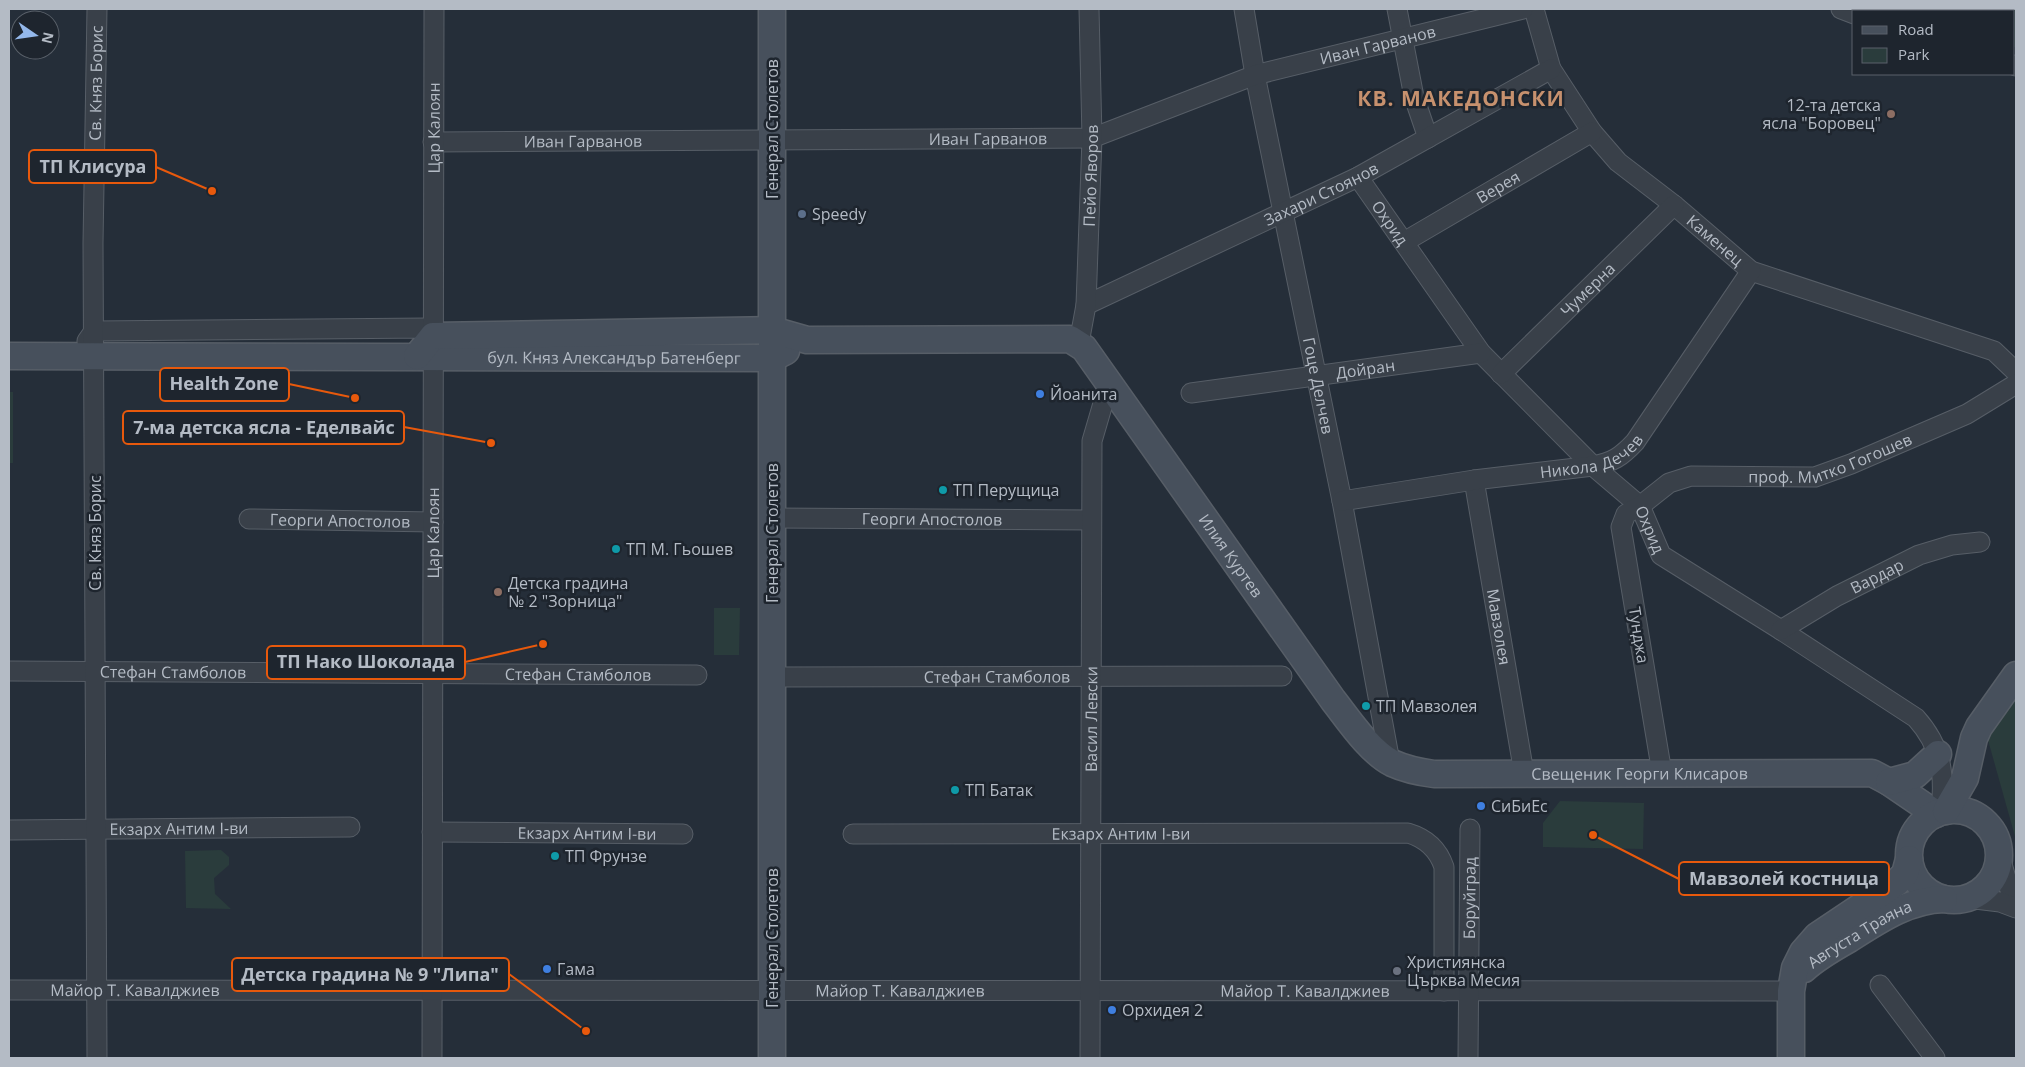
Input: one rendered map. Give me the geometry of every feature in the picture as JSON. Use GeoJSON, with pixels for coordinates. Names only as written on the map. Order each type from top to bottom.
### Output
{"type":"FeatureCollection","features":[{"type":"Feature","properties":{"kind":"street","name":"Св. Княз Борис"},"geometry":{"type":"LineString","coordinates":[[94,331],[97,9]]}},
{"type":"Feature","properties":{"kind":"street","name":"Цар Калоян"},"geometry":{"type":"LineString","coordinates":[[432,1058],[433,522],[428,350],[434,9]]}},
{"type":"Feature","properties":{"kind":"street","name":"Генерал Столетов"},"geometry":{"type":"LineString","coordinates":[[772,9],[772,1058]]}},
{"type":"Feature","properties":{"kind":"street","name":"Пейо Яворов"},"geometry":{"type":"LineString","coordinates":[[1079,343],[1086,306],[1092,138],[1089,9]]}},
{"type":"Feature","properties":{"kind":"street","name":"Гоце Делчев"},"geometry":{"type":"LineString","coordinates":[[1244,9],[1255,75],[1342,502],[1390,762]]}},
{"type":"Feature","properties":{"kind":"street"},"geometry":{"type":"LineString","coordinates":[[1397,9],[1414,97],[1428,138]]}},
{"type":"Feature","properties":{"kind":"street","name":"Иван Гарванов"},"geometry":{"type":"LineString","coordinates":[[433,142],[1092,138],[1255,75],[1522,9]]}},
{"type":"Feature","properties":{"kind":"street","name":"Каменец"},"geometry":{"type":"LineString","coordinates":[[1534,9],[1551,69],[1592,132],[1618,162],[1674,205],[1751,271],[1994,351],[2016,372]]}},
{"type":"Feature","properties":{"kind":"street","name":"Захари Стоянов"},"geometry":{"type":"LineString","coordinates":[[1086,306],[1358,176],[1551,69]]}},
{"type":"Feature","properties":{"kind":"street","name":"Верея"},"geometry":{"type":"LineString","coordinates":[[1404,242],[1592,132]]}},
{"type":"Feature","properties":{"kind":"street","name":"Охрид"},"geometry":{"type":"LineString","coordinates":[[1358,176],[1481,352],[1593,466],[1640,506],[1661,555],[1916,718],[1929,732],[1943,772],[1941,812]]}},
{"type":"Feature","properties":{"kind":"street","name":"Чумерна"},"geometry":{"type":"LineString","coordinates":[[1501,374],[1674,205]]}},
{"type":"Feature","properties":{"kind":"street","name":"Никола Дечев"},"geometry":{"type":"LineString","coordinates":[[1342,502],[1474,480],[1610,463],[1623,455],[1635,442],[1751,271]]}},
{"type":"Feature","properties":{"kind":"street","name":"бул. Княз Александър Батенберг"},"geometry":{"type":"LineString","coordinates":[[94,331],[428,328],[428,350]]}},
{"type":"Feature","properties":{"kind":"street","name":"бул. Княз Александър Батенберг"},"geometry":{"type":"LineString","coordinates":[[9,356],[85,357],[428,350],[772,330],[806,340],[1057,338],[1070,339],[1079,343]]}},
{"type":"Feature","properties":{"kind":"street"},"geometry":{"type":"LineString","coordinates":[[85,357],[94,331]]}},
{"type":"Feature","properties":{"kind":"street","name":"бул. Княз Александър Батенберг"},"geometry":{"type":"LineString","coordinates":[[428,350],[772,358],[806,340]]}},
{"type":"Feature","properties":{"kind":"street","name":"Илия Куртев"},"geometry":{"type":"LineString","coordinates":[[1079,343],[1333,700],[1372,747],[1390,762]]}},
{"type":"Feature","properties":{"kind":"street","name":"Дойран"},"geometry":{"type":"LineString","coordinates":[[1191,393],[1481,352]]}},
{"type":"Feature","properties":{"kind":"street","name":"Св. Княз Борис"},"geometry":{"type":"LineString","coordinates":[[85,357],[96,672],[97,1058]]}},
{"type":"Feature","properties":{"kind":"street","name":"Васил Левски"},"geometry":{"type":"LineString","coordinates":[[1090,1058],[1092,441],[1109,383]]}},
{"type":"Feature","properties":{"kind":"street","name":"проф. Митко Гогошев"},"geometry":{"type":"LineString","coordinates":[[1640,506],[1669,483],[1690,476],[1815,477],[1851,464],[1967,414],[2016,384]]}},
{"type":"Feature","properties":{"kind":"street","name":"Мавзолея"},"geometry":{"type":"LineString","coordinates":[[1474,480],[1524,773]]}},
{"type":"Feature","properties":{"kind":"street","name":"Тунджа"},"geometry":{"type":"LineString","coordinates":[[1640,506],[1626,514],[1620,527],[1662,773]]}},
{"type":"Feature","properties":{"kind":"street","name":"Георги Апостолов"},"geometry":{"type":"LineString","coordinates":[[772,518],[1091,520]]}},
{"type":"Feature","properties":{"kind":"street","name":"Георги Апостолов"},"geometry":{"type":"LineString","coordinates":[[249,519],[433,522]]}},
{"type":"Feature","properties":{"kind":"street","name":"Вардар"},"geometry":{"type":"LineString","coordinates":[[1781,630],[1837,596],[1919,554],[1952,545],[1980,542]]}},
{"type":"Feature","properties":{"kind":"street","name":"Стефан Стамболов"},"geometry":{"type":"LineString","coordinates":[[9,671],[697,675]]}},
{"type":"Feature","properties":{"kind":"street"},"geometry":{"type":"LineString","coordinates":[[1910,850],[1920,825],[1941,812],[1965,778],[1972,748],[1985,716],[2016,675]]}},
{"type":"Feature","properties":{"kind":"street","name":"Стефан Стамболов"},"geometry":{"type":"LineString","coordinates":[[772,677],[1282,676]]}},
{"type":"Feature","properties":{"kind":"street"},"geometry":{"type":"LineString","coordinates":[[1972,748],[1961,742],[1947,743],[1935,747],[1915,775],[1889,782],[1901,808],[1913,872],[1920,884],[1931,893],[1956,898],[2000,902],[2016,908]]}},
{"type":"Feature","properties":{"kind":"street"},"geometry":{"type":"LineString","coordinates":[[1972,748],[1975,781],[2008,886],[2016,903]]}},
{"type":"Feature","properties":{"kind":"street","name":"Свещеник Георги Клисаров"},"geometry":{"type":"LineString","coordinates":[[1390,762],[1416,771],[1434,774],[1872,773],[1941,812]]}},
{"type":"Feature","properties":{"kind":"street"},"geometry":{"type":"LineString","coordinates":[[1941,812],[1964,811],[1973,814],[1980,818],[1996,843],[1996,869],[1990,882],[1979,892],[1956,898]]}},
{"type":"Feature","properties":{"kind":"street","name":"Екзарх Антим I-ви"},"geometry":{"type":"LineString","coordinates":[[9,830],[350,828]]}},
{"type":"Feature","properties":{"kind":"street","name":"Боруйград"},"geometry":{"type":"LineString","coordinates":[[1468,1058],[1470,829]]}},
{"type":"Feature","properties":{"kind":"street","name":"Екзарх Антим I-ви"},"geometry":{"type":"LineString","coordinates":[[432,832],[683,834]]}},
{"type":"Feature","properties":{"kind":"street","name":"Екзарх Антим I-ви"},"geometry":{"type":"LineString","coordinates":[[852,834],[1408,833],[1419,836],[1437,853],[1444,867],[1444,991]]}},
{"type":"Feature","properties":{"kind":"street","name":"Августа Траяна"},"geometry":{"type":"LineString","coordinates":[[1791,1058],[1791,991],[1795,968],[1808,944],[1896,884],[1905,874],[1910,850]]}},
{"type":"Feature","properties":{"kind":"street","name":"Августа Траяна"},"geometry":{"type":"LineString","coordinates":[[1791,991],[1798,976],[1810,963],[1883,917],[1906,907],[1956,898]]}},
{"type":"Feature","properties":{"kind":"street"},"geometry":{"type":"LineString","coordinates":[[1880,985],[1935,1058]]}},
{"type":"Feature","properties":{"kind":"street","name":"Майор Т. Кавалджиев"},"geometry":{"type":"LineString","coordinates":[[9,990],[1791,991]]}},
{"type":"Feature","properties":{"kind":"green space"},"geometry":{"type":"Polygon","coordinates":[[[1854,9],[2016,9],[2016,47],[2015,10],[1854,9]]]}},
{"type":"Feature","properties":{"kind":"green space"},"geometry":{"type":"Polygon","coordinates":[[[9,392],[13,392],[13,463],[9,463],[9,392]]]}},
{"type":"Feature","properties":{"kind":"green space"},"geometry":{"type":"Polygon","coordinates":[[[714,608],[740,608],[739,655],[714,655],[714,608]]]}},
{"type":"Feature","properties":{"kind":"green space"},"geometry":{"type":"Polygon","coordinates":[[[2016,696],[2016,840],[1986,733],[2016,696]]]}},
{"type":"Feature","properties":{"kind":"green space"},"geometry":{"type":"Polygon","coordinates":[[[1560,801],[1644,803],[1643,849],[1543,847],[1543,823],[1560,801]]]}},
{"type":"Feature","properties":{"kind":"green space"},"geometry":{"type":"Polygon","coordinates":[[[221,850],[229,857],[229,865],[214,878],[215,894],[231,909],[186,908],[185,851],[221,850]]]}},
{"type":"Feature","properties":{"kind":"place","name":"12-та детска ясла \"Боровец\""},"geometry":{"type":"Point","coordinates":[1891,114]}},
{"type":"Feature","properties":{"kind":"place","name":"ТП Клисура"},"geometry":{"type":"Point","coordinates":[212,191]}},
{"type":"Feature","properties":{"kind":"place","name":"Speedy"},"geometry":{"type":"Point","coordinates":[802,214]}},
{"type":"Feature","properties":{"kind":"place","name":"Йоанита"},"geometry":{"type":"Point","coordinates":[1040,394]}},
{"type":"Feature","properties":{"kind":"place","name":"Health Zone"},"geometry":{"type":"Point","coordinates":[355,398]}},
{"type":"Feature","properties":{"kind":"place","name":"7-ма детска ясла - Еделвайс"},"geometry":{"type":"Point","coordinates":[491,443]}},
{"type":"Feature","properties":{"kind":"place","name":"ТП Перущица"},"geometry":{"type":"Point","coordinates":[943,490]}},
{"type":"Feature","properties":{"kind":"place","name":"ТП М. Гьошев"},"geometry":{"type":"Point","coordinates":[616,549]}},
{"type":"Feature","properties":{"kind":"place","name":"Детска градина № 2 \"Зорница\""},"geometry":{"type":"Point","coordinates":[498,592]}},
{"type":"Feature","properties":{"kind":"place","name":"ТП Нако Шоколада"},"geometry":{"type":"Point","coordinates":[543,644]}},
{"type":"Feature","properties":{"kind":"place","name":"ТП Мавзолея"},"geometry":{"type":"Point","coordinates":[1366,706]}},
{"type":"Feature","properties":{"kind":"place","name":"ТП Батак"},"geometry":{"type":"Point","coordinates":[955,790]}},
{"type":"Feature","properties":{"kind":"place","name":"СиБиЕс"},"geometry":{"type":"Point","coordinates":[1481,806]}},
{"type":"Feature","properties":{"kind":"place","name":"Мавзолей костница"},"geometry":{"type":"Point","coordinates":[1593,835]}},
{"type":"Feature","properties":{"kind":"place","name":"ТП Фрунзе"},"geometry":{"type":"Point","coordinates":[555,856]}},
{"type":"Feature","properties":{"kind":"place","name":"Гама"},"geometry":{"type":"Point","coordinates":[547,969]}},
{"type":"Feature","properties":{"kind":"place","name":"Християнска Църква Месия"},"geometry":{"type":"Point","coordinates":[1397,971]}},
{"type":"Feature","properties":{"kind":"place","name":"Орхидея 2"},"geometry":{"type":"Point","coordinates":[1112,1010]}},
{"type":"Feature","properties":{"kind":"place","name":"Детска градина № 9 \"Липа\""},"geometry":{"type":"Point","coordinates":[586,1031]}},
{"type":"Feature","properties":{"kind":"district","name":"КВ. МАКЕДОНСКИ"},"geometry":{"type":"Point","coordinates":[1461,98]}}]}
